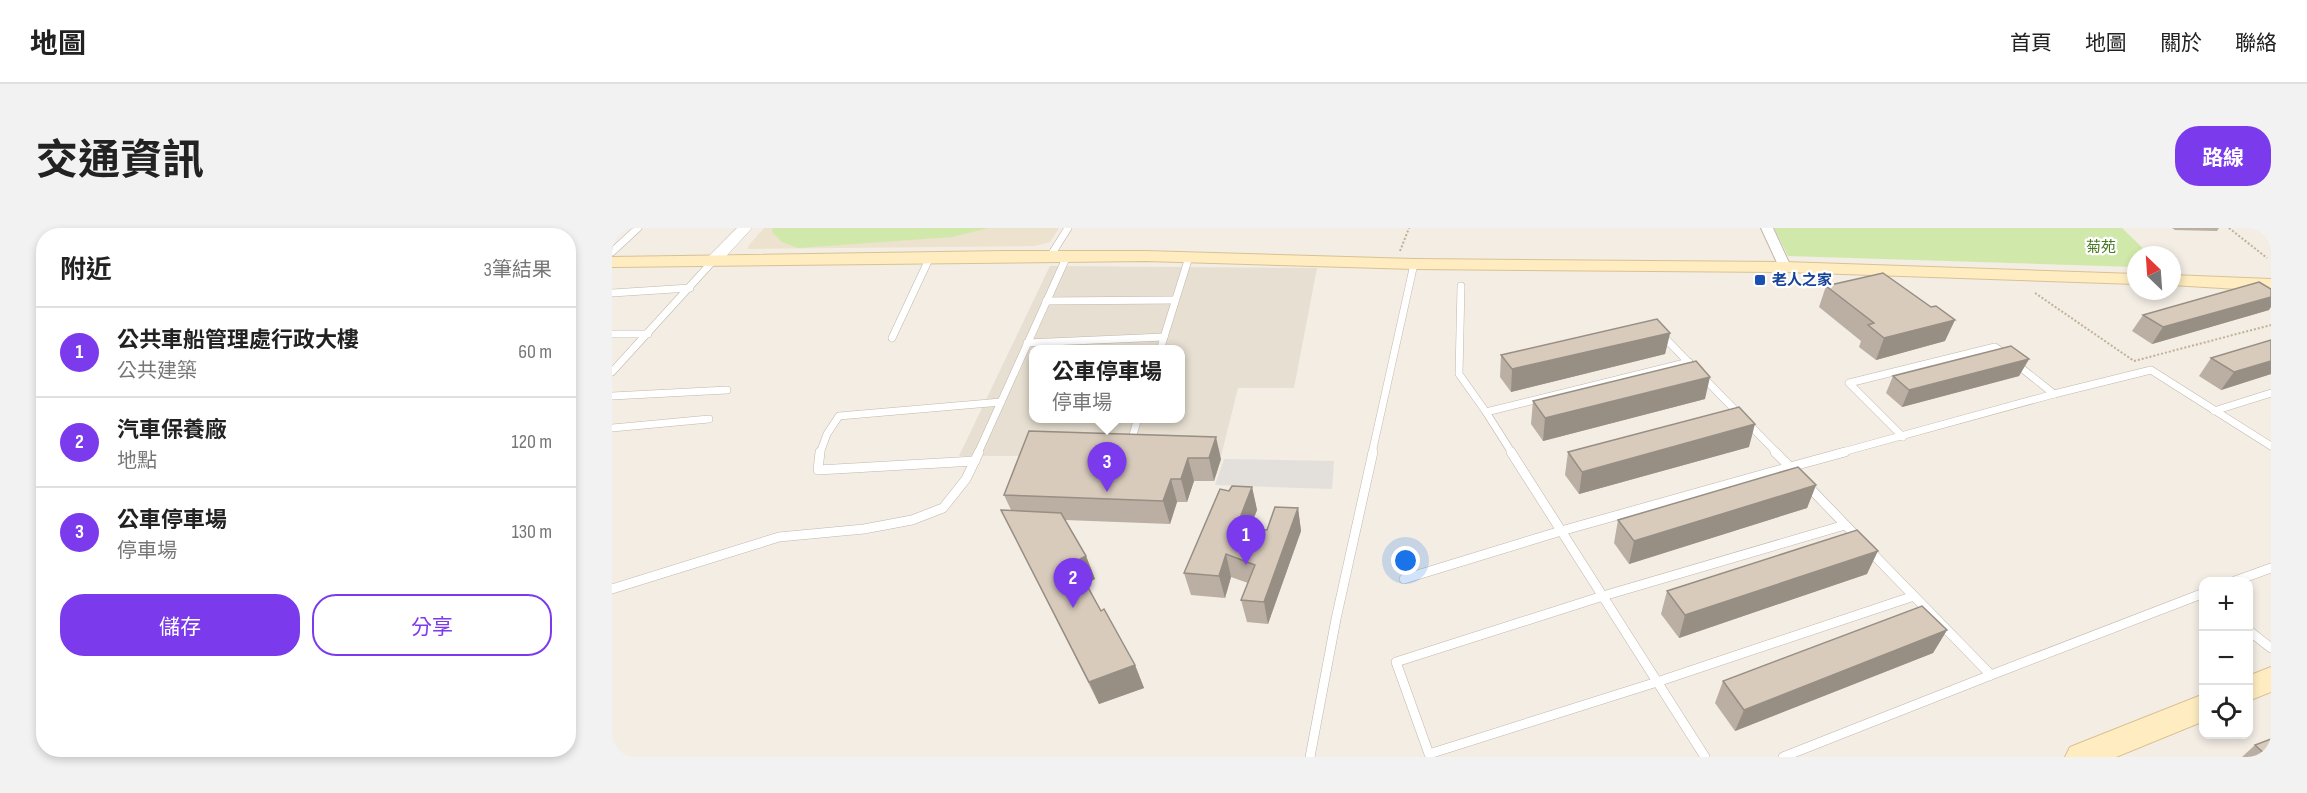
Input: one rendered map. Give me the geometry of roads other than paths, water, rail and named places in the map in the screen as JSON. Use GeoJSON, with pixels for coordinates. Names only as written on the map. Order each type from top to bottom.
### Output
{"type":"FeatureCollection","features":[{"type":"Feature","properties":{"kind":"main road"},"geometry":{"type":"LineString","coordinates":[[612,262],[930,257],[1189,257],[1395,264],[1785,267],[2127,279]]}},
{"type":"Feature","properties":{"kind":"main road"},"geometry":{"type":"LineString","coordinates":[[2181,280],[2271,285]]}},
{"type":"Feature","properties":{"kind":"main road"},"geometry":{"type":"LineString","coordinates":[[2253,687],[2271,679]]}},
{"type":"Feature","properties":{"kind":"main road"},"geometry":{"type":"LineString","coordinates":[[2081,757],[2199,709]]}},
{"type":"Feature","properties":{"kind":"street"},"geometry":{"type":"LineString","coordinates":[[713,261],[745,228]]}},
{"type":"Feature","properties":{"kind":"street"},"geometry":{"type":"LineString","coordinates":[[1767,228],[1785,267]]}},
{"type":"Feature","properties":{"kind":"lane"},"geometry":{"type":"LineString","coordinates":[[612,252],[638,228]]}},
{"type":"Feature","properties":{"kind":"lane"},"geometry":{"type":"LineString","coordinates":[[612,589],[779,537],[864,529],[912,520],[943,508],[966,479],[1047,301],[1068,228]]}},
{"type":"Feature","properties":{"kind":"lane"},"geometry":{"type":"LineString","coordinates":[[892,338],[930,257]]}},
{"type":"Feature","properties":{"kind":"lane"},"geometry":{"type":"LineString","coordinates":[[1162,345],[1189,257]]}},
{"type":"Feature","properties":{"kind":"lane"},"geometry":{"type":"LineString","coordinates":[[612,372],[713,261]]}},
{"type":"Feature","properties":{"kind":"lane"},"geometry":{"type":"LineString","coordinates":[[1310,757],[1336,619],[1414,264]]}},
{"type":"Feature","properties":{"kind":"lane"},"geometry":{"type":"LineString","coordinates":[[1461,286],[1459,374],[1486,412],[1705,757]]}},
{"type":"Feature","properties":{"kind":"lane"},"geometry":{"type":"LineString","coordinates":[[612,293],[690,288]]}},
{"type":"Feature","properties":{"kind":"lane"},"geometry":{"type":"LineString","coordinates":[[1047,301],[1175,300]]}},
{"type":"Feature","properties":{"kind":"lane"},"geometry":{"type":"LineString","coordinates":[[612,334],[648,334]]}},
{"type":"Feature","properties":{"kind":"lane"},"geometry":{"type":"LineString","coordinates":[[1027,343],[1164,337]]}},
{"type":"Feature","properties":{"kind":"lane"},"geometry":{"type":"LineString","coordinates":[[1667,340],[1991,675]]}},
{"type":"Feature","properties":{"kind":"lane"},"geometry":{"type":"LineString","coordinates":[[1903,437],[1849,383],[1995,347],[2054,394]]}},
{"type":"Feature","properties":{"kind":"lane"},"geometry":{"type":"LineString","coordinates":[[1486,412],[1689,362]]}},
{"type":"Feature","properties":{"kind":"lane"},"geometry":{"type":"LineString","coordinates":[[1404,579],[1561,531],[2054,394],[2151,370],[2271,446]]}},
{"type":"Feature","properties":{"kind":"lane"},"geometry":{"type":"LineString","coordinates":[[612,396],[728,390]]}},
{"type":"Feature","properties":{"kind":"lane"},"geometry":{"type":"LineString","coordinates":[[2214,411],[2271,393]]}},
{"type":"Feature","properties":{"kind":"lane"},"geometry":{"type":"LineString","coordinates":[[975,461],[818,470],[817,459],[833,423],[839,416],[1001,402]]}},
{"type":"Feature","properties":{"kind":"lane"},"geometry":{"type":"LineString","coordinates":[[612,428],[709,419]]}},
{"type":"Feature","properties":{"kind":"lane"},"geometry":{"type":"LineString","coordinates":[[1128,451],[1136,423]]}},
{"type":"Feature","properties":{"kind":"lane"},"geometry":{"type":"LineString","coordinates":[[1845,525],[1603,596],[1396,662],[1430,754],[1657,682],[1914,596]]}},
{"type":"Feature","properties":{"kind":"lane"},"geometry":{"type":"LineString","coordinates":[[2248,577],[2271,568]]}},
{"type":"Feature","properties":{"kind":"lane"},"geometry":{"type":"LineString","coordinates":[[1783,757],[2199,596]]}},
{"type":"Feature","properties":{"kind":"lane"},"geometry":{"type":"LineString","coordinates":[[2249,631],[2271,648]]}},
{"type":"Feature","properties":{"kind":"place","name":"老人之家"},"geometry":{"type":"Point","coordinates":[1760,280]}},
{"type":"Feature","properties":{"kind":"place","name":"公車停車場"},"geometry":{"type":"Point","coordinates":[1107,492]}},
{"type":"Feature","properties":{"kind":"place","name":"公共車船管理處行政大樓"},"geometry":{"type":"Point","coordinates":[1246,565]}},
{"type":"Feature","properties":{"kind":"place","name":"汽車保養廠"},"geometry":{"type":"Point","coordinates":[1073,608]}},
{"type":"Feature","properties":{"kind":"park label","name":"菊苑"},"geometry":{"type":"Point","coordinates":[2101,247]}}]}
